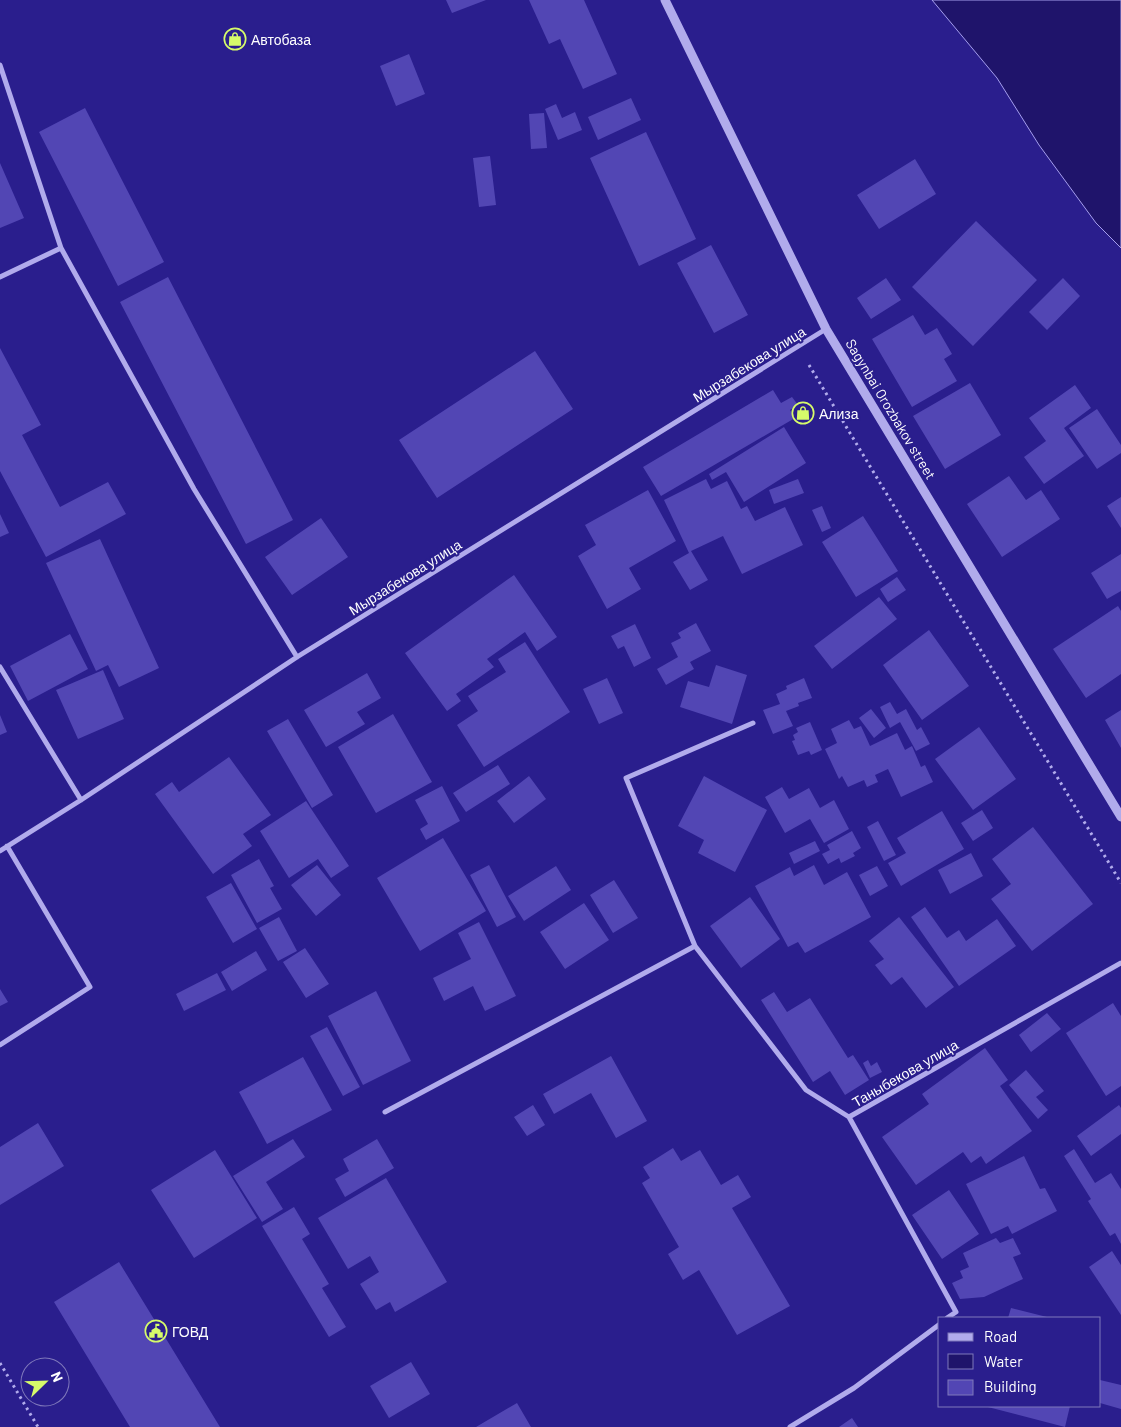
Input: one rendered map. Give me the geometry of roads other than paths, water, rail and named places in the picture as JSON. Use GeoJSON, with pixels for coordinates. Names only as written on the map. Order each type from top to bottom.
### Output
{"type":"FeatureCollection","features":[{"type":"Feature","properties":{"kind":"street","name":"Sagynbai Orozbakov street"},"geometry":{"type":"LineString","coordinates":[[665,0],[826,329],[1121,817]]}},
{"type":"Feature","properties":{"kind":"street"},"geometry":{"type":"LineString","coordinates":[[0,66],[62,248],[194,489],[298,657]]}},
{"type":"Feature","properties":{"kind":"street"},"geometry":{"type":"LineString","coordinates":[[0,277],[62,248]]}},
{"type":"Feature","properties":{"kind":"street","name":"Мырзабекова улица"},"geometry":{"type":"LineString","coordinates":[[0,851],[298,657],[826,329]]}},
{"type":"Feature","properties":{"kind":"street"},"geometry":{"type":"LineString","coordinates":[[0,667],[81,800]]}},
{"type":"Feature","properties":{"kind":"street"},"geometry":{"type":"LineString","coordinates":[[753,723],[626,778],[695,946],[806,1090],[849,1117]]}},
{"type":"Feature","properties":{"kind":"street"},"geometry":{"type":"LineString","coordinates":[[0,1045],[90,987],[7,846]]}},
{"type":"Feature","properties":{"kind":"street"},"geometry":{"type":"LineString","coordinates":[[385,1112],[695,946]]}},
{"type":"Feature","properties":{"kind":"street","name":"Таныбекова улица"},"geometry":{"type":"LineString","coordinates":[[949,1317],[956,1312],[849,1117],[1121,963]]}},
{"type":"Feature","properties":{"kind":"street"},"geometry":{"type":"LineString","coordinates":[[790,1427],[854,1388],[938,1325]]}},
{"type":"Feature","properties":{"kind":"water"},"geometry":{"type":"Polygon","coordinates":[[[932,0],[1121,0],[1121,248],[1096,223],[1039,145],[997,78],[932,0]]]}},
{"type":"Feature","properties":{"kind":"place","name":"Автобаза"},"geometry":{"type":"Point","coordinates":[235,39]}},
{"type":"Feature","properties":{"kind":"place","name":"Ализа"},"geometry":{"type":"Point","coordinates":[803,413]}},
{"type":"Feature","properties":{"kind":"place","name":"ГОВД"},"geometry":{"type":"Point","coordinates":[156,1331]}}]}
